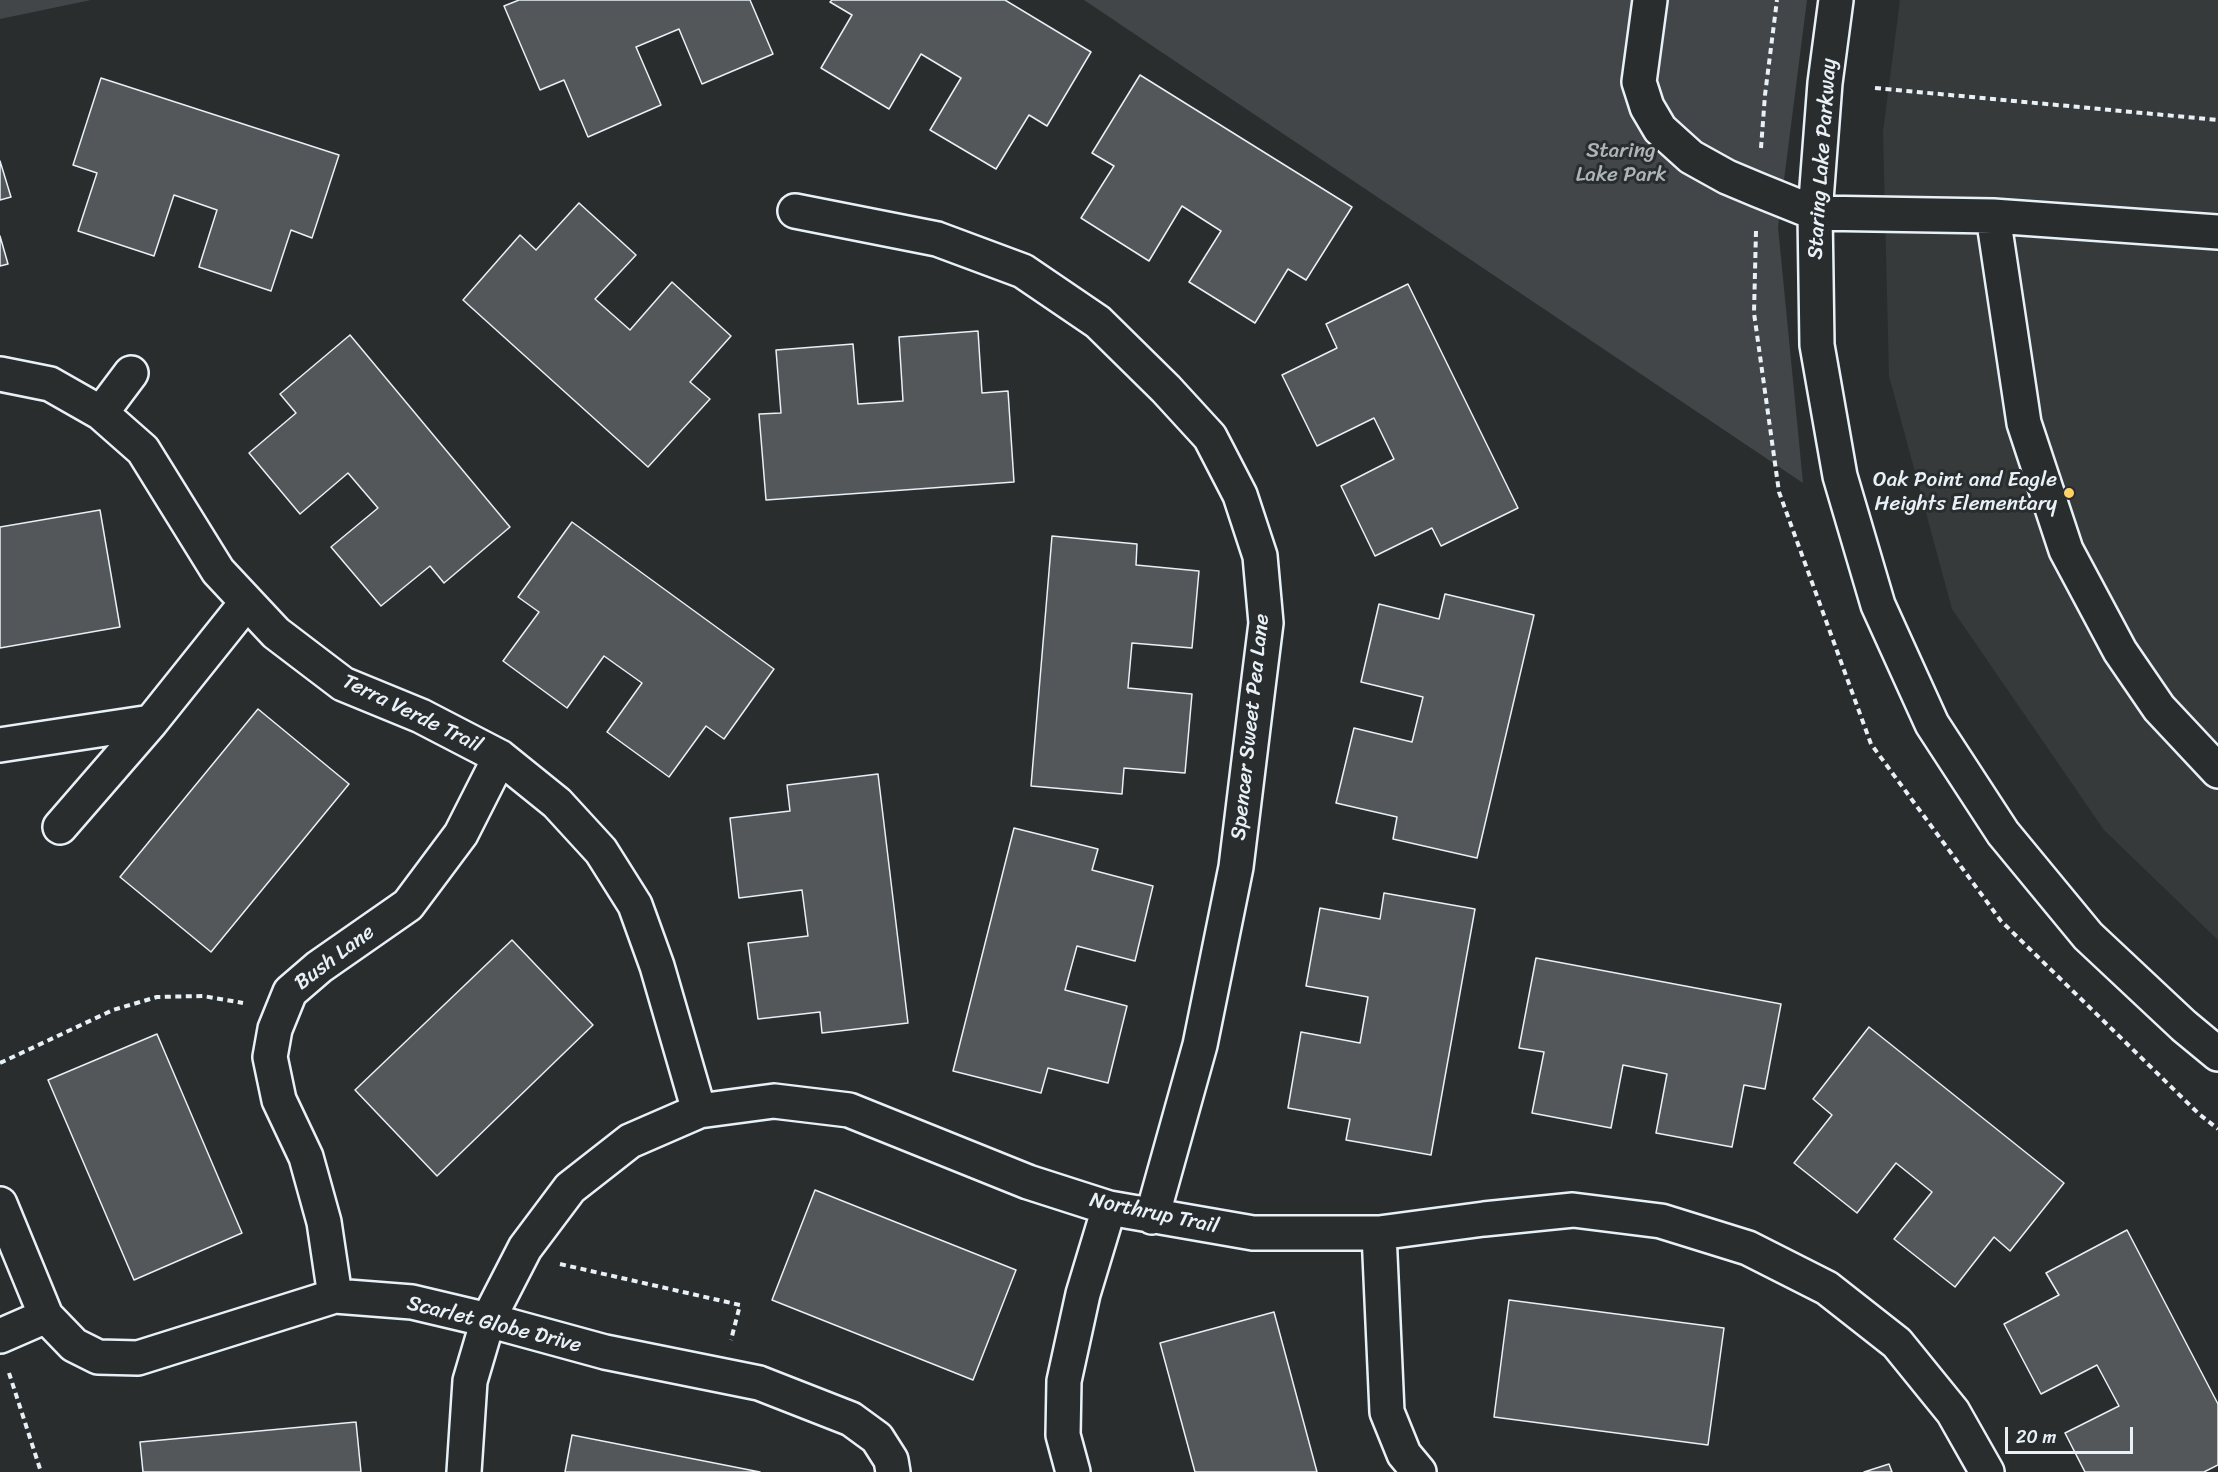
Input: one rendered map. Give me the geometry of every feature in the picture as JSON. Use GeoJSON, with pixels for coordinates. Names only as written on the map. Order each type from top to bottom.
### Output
{"type":"FeatureCollection","features":[{"type":"Feature","properties":{"kind":"street"},"geometry":{"type":"LineString","coordinates":[[1650,0],[1639,82],[1647,107],[1660,129],[1691,157],[1727,177],[1815,213],[1993,216],[2218,232]]}},
{"type":"Feature","properties":{"kind":"street","name":"Staring Lake Parkway"},"geometry":{"type":"LineString","coordinates":[[1836,0],[1825,82],[1815,213],[1817,345],[1840,476],[1878,605],[1932,724],[2003,833],[2088,936],[2184,1026],[2218,1054]]}},
{"type":"Feature","properties":{"kind":"street","name":"Spencer Sweet Pea Lane"},"geometry":{"type":"LineString","coordinates":[[795,211],[937,239],[1023,271],[1098,322],[1166,389],[1210,437],[1240,495],[1260,556],[1266,622],[1262,655],[1236,867],[1200,1045],[1152,1217]]}},
{"type":"Feature","properties":{"kind":"street"},"geometry":{"type":"LineString","coordinates":[[1993,216],[2024,423],[2066,549],[2120,651],[2159,708],[2218,771]]}},
{"type":"Feature","properties":{"kind":"street","name":"Terra Verde Trail"},"geometry":{"type":"LineString","coordinates":[[0,374],[50,384],[101,413],[143,450],[218,571],[276,633],[343,684],[421,716],[500,757],[564,811],[601,851],[634,905],[657,966],[699,1111]]}},
{"type":"Feature","properties":{"kind":"street"},"geometry":{"type":"LineString","coordinates":[[101,413],[131,374]]}},
{"type":"Feature","properties":{"kind":"street"},"geometry":{"type":"LineString","coordinates":[[60,827],[151,722],[247,602]]}},
{"type":"Feature","properties":{"kind":"street"},"geometry":{"type":"LineString","coordinates":[[0,745],[151,722]]}},
{"type":"Feature","properties":{"kind":"street","name":"Bush Lane"},"geometry":{"type":"LineString","coordinates":[[335,1296],[324,1222],[306,1157],[279,1100],[270,1057],[275,1029],[290,992],[319,967],[408,905],[461,834],[500,757]]}},
{"type":"Feature","properties":{"kind":"street","name":"Northrup Trail"},"geometry":{"type":"LineString","coordinates":[[464,1472],[470,1381],[488,1320],[521,1256],[570,1188],[630,1141],[699,1111],[774,1101],[849,1110],[1028,1182],[1109,1208],[1253,1233],[1379,1233],[1573,1210],[1661,1221],[1748,1248],[1827,1288],[1897,1343],[1953,1412],[1987,1472]]}},
{"type":"Feature","properties":{"kind":"street","name":"Scarlet Globe Drive"},"geometry":{"type":"LineString","coordinates":[[0,1203],[46,1316],[74,1345],[98,1357],[138,1358],[335,1296],[412,1302],[605,1352],[759,1383],[851,1419],[877,1438],[891,1460],[893,1472]]}},
{"type":"Feature","properties":{"kind":"street"},"geometry":{"type":"LineString","coordinates":[[1073,1472],[1063,1435],[1064,1381],[1083,1294],[1109,1208]]}},
{"type":"Feature","properties":{"kind":"street"},"geometry":{"type":"LineString","coordinates":[[1379,1233],[1387,1412],[1404,1454],[1419,1472]]}},
{"type":"Feature","properties":{"kind":"street"},"geometry":{"type":"LineString","coordinates":[[3,1350],[46,1316]]}},
{"type":"Feature","properties":{"kind":"path"},"geometry":{"type":"LineString","coordinates":[[1875,88],[2218,120]]}},
{"type":"Feature","properties":{"kind":"path"},"geometry":{"type":"LineString","coordinates":[[0,1063],[113,1010],[157,998],[203,996],[283,1009]]}},
{"type":"Feature","properties":{"kind":"path"},"geometry":{"type":"LineString","coordinates":[[521,1256],[740,1305],[722,1375]]}},
{"type":"Feature","properties":{"kind":"path"},"geometry":{"type":"LineString","coordinates":[[3,1350],[41,1472]]}},
{"type":"Feature","properties":{"kind":"shaded area","name":"Oak Point and Eagle Heights Elementary"},"geometry":{"type":"Polygon","coordinates":[[[1900,0],[2218,0],[2218,940],[2104,830],[1952,609],[1889,376],[1883,132],[1900,0]]]}},
{"type":"Feature","properties":{"kind":"green space"},"geometry":{"type":"Polygon","coordinates":[[[0,0],[91,0],[0,19],[0,0]]]}},
{"type":"Feature","properties":{"kind":"green space","name":"Staring Lake Park"},"geometry":{"type":"Polygon","coordinates":[[[1084,0],[1807,0],[1778,227],[1803,483],[1084,0]]]}},
{"type":"Feature","properties":{"kind":"building"},"geometry":{"type":"Polygon","coordinates":[[[519,0],[750,0],[773,54],[702,84],[679,29],[636,47],[661,105],[588,137],[564,80],[540,90],[504,6],[519,0]]]}},
{"type":"Feature","properties":{"kind":"building"},"geometry":{"type":"Polygon","coordinates":[[[832,0],[1005,0],[1091,52],[1047,126],[1029,115],[996,169],[930,130],[961,78],[921,54],[889,109],[821,68],[852,15],[830,2],[832,0]]]}},
{"type":"Feature","properties":{"kind":"building"},"geometry":{"type":"Polygon","coordinates":[[[1140,75],[1352,207],[1306,280],[1288,269],[1255,323],[1189,282],[1221,231],[1182,206],[1149,261],[1081,218],[1114,166],[1092,153],[1140,75]]]}},
{"type":"Feature","properties":{"kind":"building"},"geometry":{"type":"Polygon","coordinates":[[[101,78],[339,155],[312,238],[291,230],[271,291],[199,267],[217,210],[174,195],[154,256],[78,231],[97,173],[73,165],[101,78]]]}},
{"type":"Feature","properties":{"kind":"building"},"geometry":{"type":"Polygon","coordinates":[[[0,161],[11,197],[0,200],[0,161]]]}},
{"type":"Feature","properties":{"kind":"building"},"geometry":{"type":"Polygon","coordinates":[[[579,203],[636,255],[595,299],[630,330],[672,282],[731,336],[690,382],[710,399],[648,467],[463,300],[520,235],[536,250],[579,203]]]}},
{"type":"Feature","properties":{"kind":"building"},"geometry":{"type":"Polygon","coordinates":[[[0,236],[8,264],[0,266],[0,236]]]}},
{"type":"Feature","properties":{"kind":"building"},"geometry":{"type":"Polygon","coordinates":[[[1408,284],[1518,508],[1441,546],[1432,528],[1375,556],[1341,486],[1394,459],[1374,418],[1317,446],[1282,375],[1337,348],[1326,324],[1408,284]]]}},
{"type":"Feature","properties":{"kind":"building"},"geometry":{"type":"Polygon","coordinates":[[[978,331],[982,393],[1008,391],[1014,482],[766,500],[759,414],[781,413],[776,350],[853,344],[858,404],[903,401],[899,337],[978,331]]]}},
{"type":"Feature","properties":{"kind":"building"},"geometry":{"type":"Polygon","coordinates":[[[350,335],[510,527],[444,583],[430,566],[381,606],[331,547],[378,508],[348,473],[300,514],[249,453],[296,413],[280,394],[350,335]]]}},
{"type":"Feature","properties":{"kind":"building"},"geometry":{"type":"Polygon","coordinates":[[[100,510],[120,627],[0,648],[0,527],[100,510]]]}},
{"type":"Feature","properties":{"kind":"building"},"geometry":{"type":"Polygon","coordinates":[[[572,522],[774,669],[724,739],[706,726],[669,777],[607,732],[642,683],[604,656],[567,708],[503,661],[539,612],[518,597],[572,522]]]}},
{"type":"Feature","properties":{"kind":"building"},"geometry":{"type":"Polygon","coordinates":[[[1052,536],[1137,544],[1136,565],[1199,571],[1192,648],[1132,643],[1128,688],[1192,694],[1185,773],[1124,768],[1122,794],[1031,786],[1052,536]]]}},
{"type":"Feature","properties":{"kind":"building"},"geometry":{"type":"Polygon","coordinates":[[[1445,594],[1534,615],[1477,858],[1393,839],[1397,817],[1336,803],[1354,728],[1412,742],[1423,697],[1361,682],[1379,604],[1439,619],[1445,594]]]}},
{"type":"Feature","properties":{"kind":"building"},"geometry":{"type":"Polygon","coordinates":[[[258,709],[349,784],[211,952],[120,877],[258,709]]]}},
{"type":"Feature","properties":{"kind":"building"},"geometry":{"type":"Polygon","coordinates":[[[878,774],[908,1023],[822,1033],[820,1012],[758,1019],[748,943],[808,936],[802,890],[739,898],[730,818],[790,811],[787,785],[878,774]]]}},
{"type":"Feature","properties":{"kind":"building"},"geometry":{"type":"Polygon","coordinates":[[[1014,828],[1098,849],[1092,870],[1153,886],[1135,961],[1077,946],[1065,990],[1127,1006],[1108,1083],[1048,1068],[1041,1093],[953,1071],[1014,828]]]}},
{"type":"Feature","properties":{"kind":"building"},"geometry":{"type":"Polygon","coordinates":[[[1384,893],[1475,909],[1431,1155],[1346,1140],[1350,1119],[1288,1108],[1301,1032],[1360,1043],[1368,997],[1306,986],[1320,908],[1380,919],[1384,893]]]}},
{"type":"Feature","properties":{"kind":"building"},"geometry":{"type":"Polygon","coordinates":[[[512,940],[593,1025],[437,1176],[355,1090],[512,940]]]}},
{"type":"Feature","properties":{"kind":"building"},"geometry":{"type":"Polygon","coordinates":[[[1536,958],[1781,1004],[1765,1089],[1744,1085],[1732,1147],[1656,1133],[1667,1074],[1623,1065],[1611,1128],[1532,1113],[1544,1052],[1519,1048],[1536,958]]]}},
{"type":"Feature","properties":{"kind":"building"},"geometry":{"type":"Polygon","coordinates":[[[1869,1027],[2064,1183],[2010,1251],[1994,1237],[1955,1287],[1894,1239],[1932,1192],[1896,1163],[1857,1213],[1794,1163],[1832,1115],[1813,1099],[1869,1027]]]}},
{"type":"Feature","properties":{"kind":"building"},"geometry":{"type":"Polygon","coordinates":[[[157,1034],[242,1233],[134,1280],[48,1080],[157,1034]]]}},
{"type":"Feature","properties":{"kind":"building"},"geometry":{"type":"Polygon","coordinates":[[[815,1190],[1016,1270],[973,1380],[772,1300],[815,1190]]]}},
{"type":"Feature","properties":{"kind":"building"},"geometry":{"type":"Polygon","coordinates":[[[2127,1230],[2218,1404],[2218,1465],[2204,1472],[2085,1472],[2065,1433],[2119,1406],[2097,1365],[2041,1394],[2004,1324],[2059,1295],[2046,1273],[2127,1230]]]}},
{"type":"Feature","properties":{"kind":"building"},"geometry":{"type":"Polygon","coordinates":[[[1509,1300],[1724,1328],[1708,1445],[1494,1417],[1509,1300]]]}},
{"type":"Feature","properties":{"kind":"building"},"geometry":{"type":"Polygon","coordinates":[[[1274,1312],[1317,1472],[1195,1472],[1160,1343],[1274,1312]]]}},
{"type":"Feature","properties":{"kind":"building"},"geometry":{"type":"Polygon","coordinates":[[[356,1422],[361,1472],[143,1472],[140,1442],[356,1422]]]}},
{"type":"Feature","properties":{"kind":"building"},"geometry":{"type":"Polygon","coordinates":[[[572,1435],[760,1472],[565,1472],[572,1435]]]}},
{"type":"Feature","properties":{"kind":"building"},"geometry":{"type":"Polygon","coordinates":[[[1889,1464],[1892,1472],[1864,1472],[1889,1464]]]}},
{"type":"Feature","properties":{"kind":"place","name":"Oak Point and Eagle Heights Elementary"},"geometry":{"type":"Point","coordinates":[2069,493]}}]}
